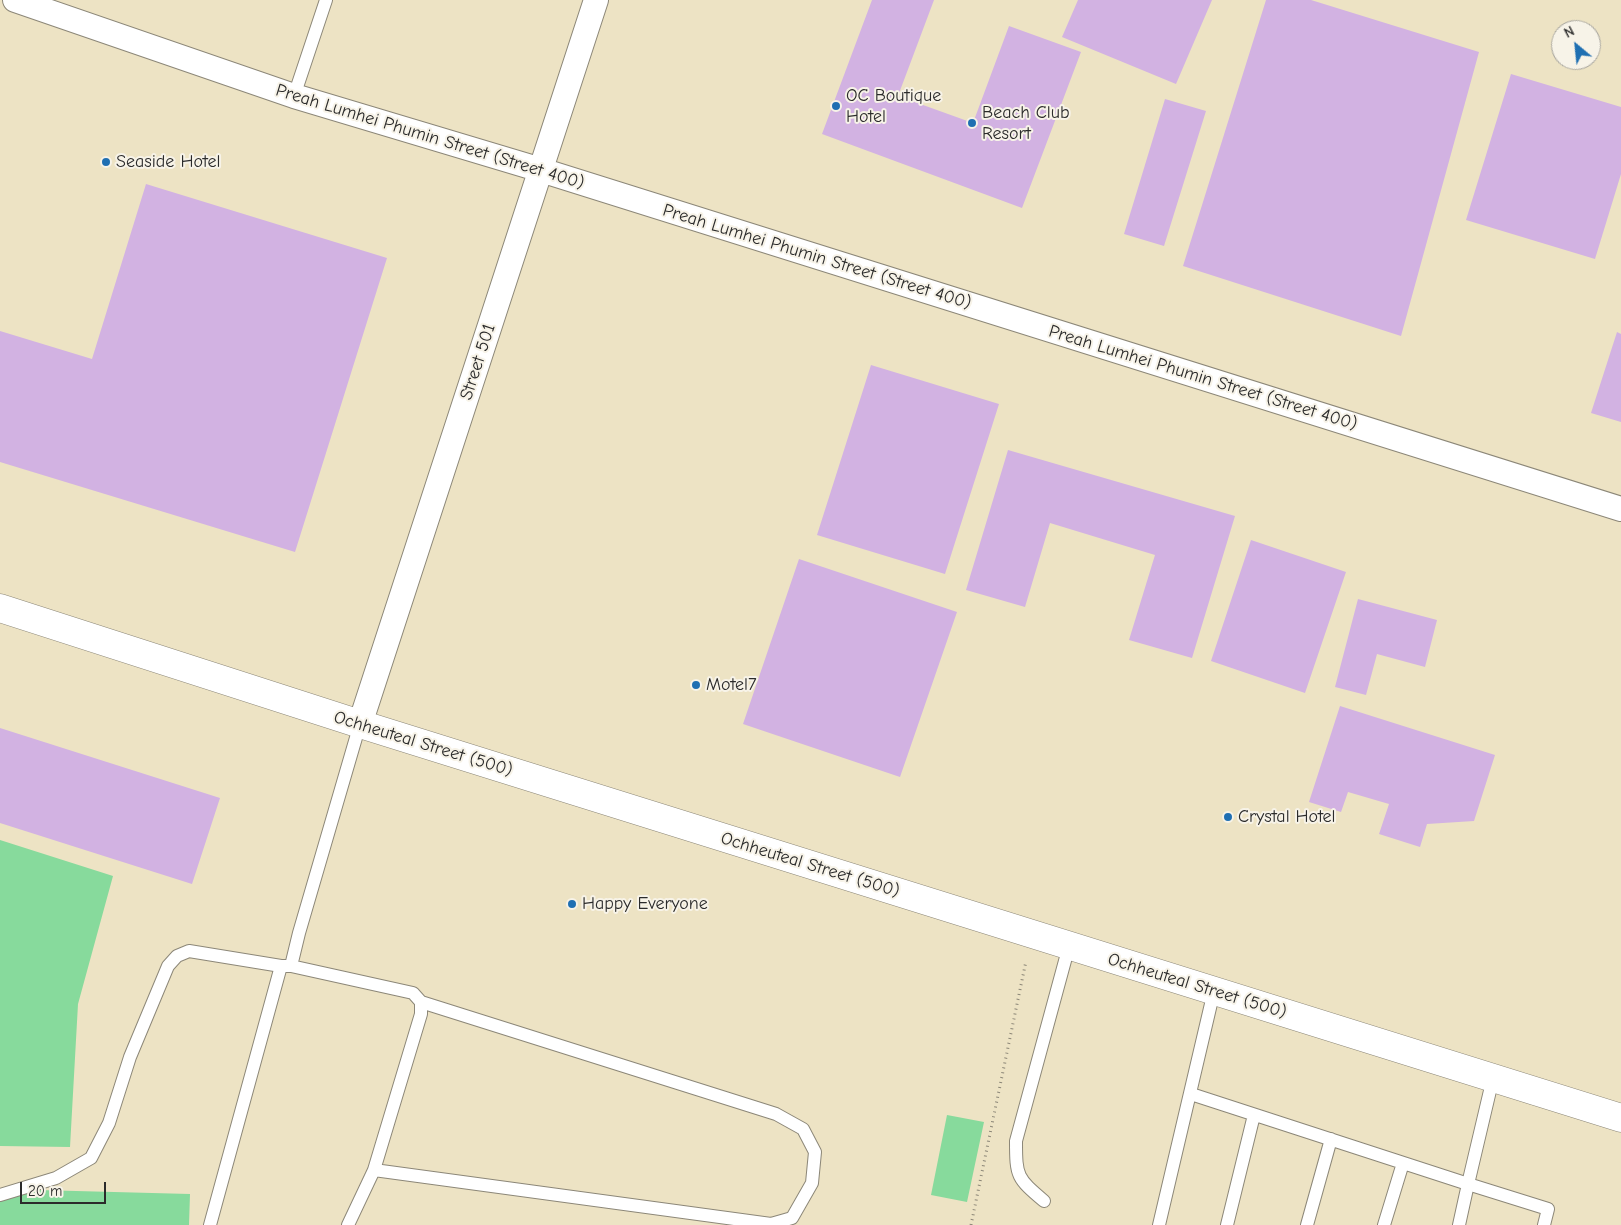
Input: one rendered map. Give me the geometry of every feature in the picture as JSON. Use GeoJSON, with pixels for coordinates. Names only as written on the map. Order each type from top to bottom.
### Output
{"type":"FeatureCollection","features":[{"type":"Feature","properties":{"kind":"street","name":"Preah Lumhei Phumin Street (Street 400)"},"geometry":{"type":"LineString","coordinates":[[15,0],[294,96],[541,170],[1621,509]]}},
{"type":"Feature","properties":{"kind":"street","name":"Street 501"},"geometry":{"type":"LineString","coordinates":[[360,724],[596,0]]}},
{"type":"Feature","properties":{"kind":"street","name":"Ochheuteal Street (500)"},"geometry":{"type":"LineString","coordinates":[[0,608],[360,724],[1621,1118]]}},
{"type":"Feature","properties":{"kind":"lane"},"geometry":{"type":"LineString","coordinates":[[294,96],[326,0]]}},
{"type":"Feature","properties":{"kind":"lane"},"geometry":{"type":"LineString","coordinates":[[210,1225],[286,966],[299,933],[360,724]]}},
{"type":"Feature","properties":{"kind":"lane"},"geometry":{"type":"LineString","coordinates":[[1044,1201],[1023,1183],[1016,1167],[1016,1141],[1069,946]]}},
{"type":"Feature","properties":{"kind":"lane"},"geometry":{"type":"LineString","coordinates":[[0,1195],[56,1178],[91,1158],[109,1123],[130,1057],[168,966],[177,956],[189,951],[286,966],[413,993],[420,1002],[421,1014],[374,1170],[348,1225]]}},
{"type":"Feature","properties":{"kind":"lane"},"geometry":{"type":"LineString","coordinates":[[1159,1225],[1214,991]]}},
{"type":"Feature","properties":{"kind":"lane"},"geometry":{"type":"LineString","coordinates":[[374,1170],[771,1224],[792,1218],[812,1183],[815,1152],[803,1129],[776,1114],[420,1002]]}},
{"type":"Feature","properties":{"kind":"lane"},"geometry":{"type":"LineString","coordinates":[[1458,1225],[1493,1078]]}},
{"type":"Feature","properties":{"kind":"lane"},"geometry":{"type":"LineString","coordinates":[[1191,1094],[1402,1163],[1548,1208],[1544,1225]]}},
{"type":"Feature","properties":{"kind":"lane"},"geometry":{"type":"LineString","coordinates":[[1227,1225],[1254,1115]]}},
{"type":"Feature","properties":{"kind":"lane"},"geometry":{"type":"LineString","coordinates":[[1307,1225],[1331,1140]]}},
{"type":"Feature","properties":{"kind":"lane"},"geometry":{"type":"LineString","coordinates":[[1384,1225],[1402,1163]]}},
{"type":"Feature","properties":{"kind":"path"},"geometry":{"type":"LineString","coordinates":[[971,1225],[1032,934]]}},
{"type":"Feature","properties":{"kind":"green space"},"geometry":{"type":"Polygon","coordinates":[[[0,840],[113,876],[78,1004],[70,1147],[0,1146],[0,840]]]}},
{"type":"Feature","properties":{"kind":"green space"},"geometry":{"type":"Polygon","coordinates":[[[947,1115],[984,1122],[967,1202],[931,1195],[947,1115]]]}},
{"type":"Feature","properties":{"kind":"green space"},"geometry":{"type":"Polygon","coordinates":[[[0,1189],[190,1194],[189,1225],[0,1225],[0,1189]]]}},
{"type":"Feature","properties":{"kind":"building"},"geometry":{"type":"Polygon","coordinates":[[[872,0],[934,0],[898,96],[973,123],[1009,26],[1081,52],[1022,208],[822,134],[872,0]]]}},
{"type":"Feature","properties":{"kind":"building"},"geometry":{"type":"Polygon","coordinates":[[[1078,0],[1212,0],[1176,84],[1062,37],[1078,0]]]}},
{"type":"Feature","properties":{"kind":"building"},"geometry":{"type":"Polygon","coordinates":[[[1266,0],[1311,0],[1479,52],[1401,336],[1183,266],[1266,0]]]}},
{"type":"Feature","properties":{"kind":"building"},"geometry":{"type":"Polygon","coordinates":[[[1511,74],[1621,107],[1621,174],[1595,259],[1466,220],[1511,74]]]}},
{"type":"Feature","properties":{"kind":"building"},"geometry":{"type":"Polygon","coordinates":[[[1165,99],[1206,111],[1164,246],[1124,234],[1165,99]]]}},
{"type":"Feature","properties":{"kind":"building"},"geometry":{"type":"Polygon","coordinates":[[[146,184],[387,258],[295,552],[0,462],[0,331],[92,359],[146,184]]]}},
{"type":"Feature","properties":{"kind":"building"},"geometry":{"type":"Polygon","coordinates":[[[1617,332],[1621,334],[1621,422],[1591,413],[1617,332]]]}},
{"type":"Feature","properties":{"kind":"building"},"geometry":{"type":"Polygon","coordinates":[[[871,365],[999,404],[945,574],[817,535],[871,365]]]}},
{"type":"Feature","properties":{"kind":"building"},"geometry":{"type":"Polygon","coordinates":[[[1008,450],[1235,516],[1192,658],[1129,640],[1155,555],[1050,523],[1025,607],[966,590],[1008,450]]]}},
{"type":"Feature","properties":{"kind":"building"},"geometry":{"type":"Polygon","coordinates":[[[1251,540],[1346,572],[1305,693],[1211,661],[1251,540]]]}},
{"type":"Feature","properties":{"kind":"building"},"geometry":{"type":"Polygon","coordinates":[[[799,559],[957,612],[900,777],[743,724],[799,559]]]}},
{"type":"Feature","properties":{"kind":"building"},"geometry":{"type":"Polygon","coordinates":[[[1358,599],[1437,620],[1425,667],[1377,654],[1366,695],[1335,687],[1358,599]]]}},
{"type":"Feature","properties":{"kind":"building"},"geometry":{"type":"Polygon","coordinates":[[[1340,706],[1495,755],[1474,821],[1427,824],[1420,847],[1379,834],[1389,804],[1348,792],[1341,812],[1309,802],[1340,706]]]}},
{"type":"Feature","properties":{"kind":"building"},"geometry":{"type":"Polygon","coordinates":[[[0,728],[220,798],[192,884],[0,823],[0,728]]]}},
{"type":"Feature","properties":{"kind":"place","name":"OC Boutique Hotel"},"geometry":{"type":"Point","coordinates":[836,106]}},
{"type":"Feature","properties":{"kind":"place","name":"Beach Club Resort"},"geometry":{"type":"Point","coordinates":[972,123]}},
{"type":"Feature","properties":{"kind":"place","name":"Seaside Hotel"},"geometry":{"type":"Point","coordinates":[106,162]}},
{"type":"Feature","properties":{"kind":"place","name":"Motel7"},"geometry":{"type":"Point","coordinates":[696,685]}},
{"type":"Feature","properties":{"kind":"place","name":"Crystal Hotel"},"geometry":{"type":"Point","coordinates":[1228,817]}},
{"type":"Feature","properties":{"kind":"place","name":"Happy Everyone"},"geometry":{"type":"Point","coordinates":[572,904]}}]}
